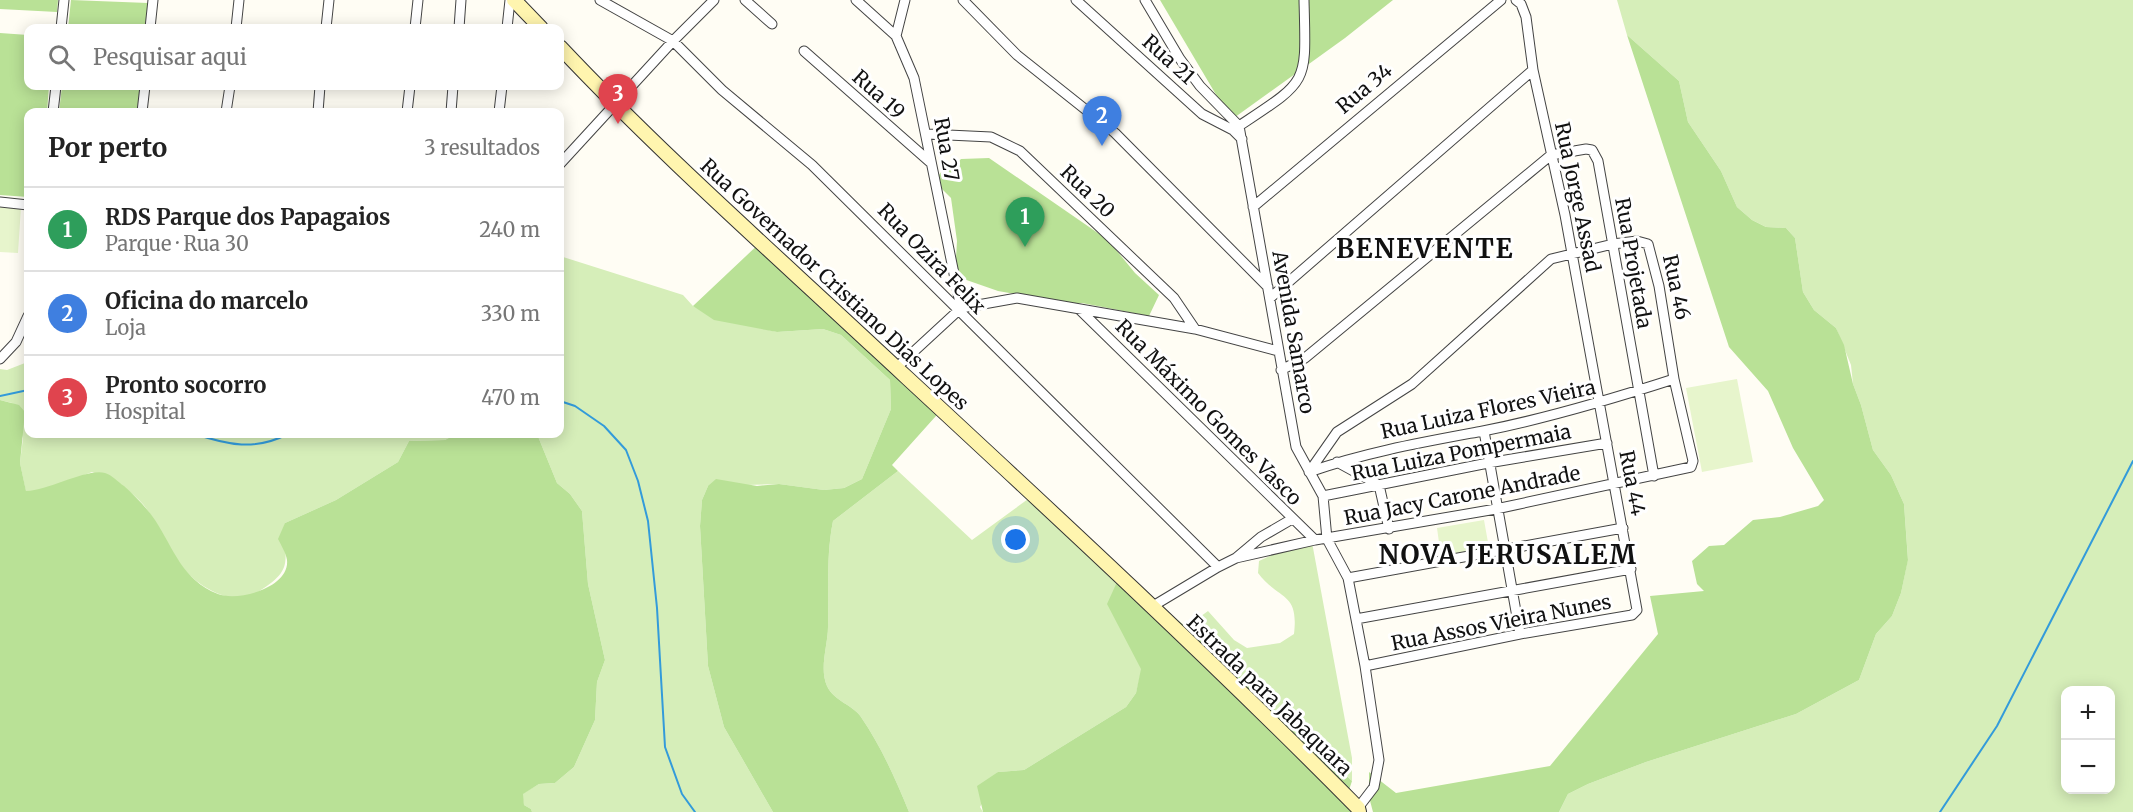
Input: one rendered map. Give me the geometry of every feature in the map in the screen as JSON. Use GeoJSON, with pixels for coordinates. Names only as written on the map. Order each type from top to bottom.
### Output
{"type":"FeatureCollection","features":[{"type":"Feature","properties":{"kind":"street"},"geometry":{"type":"LineString","coordinates":[[61,24],[64,0]]}},
{"type":"Feature","properties":{"kind":"street"},"geometry":{"type":"LineString","coordinates":[[150,24],[153,0]]}},
{"type":"Feature","properties":{"kind":"street"},"geometry":{"type":"LineString","coordinates":[[236,24],[239,0]]}},
{"type":"Feature","properties":{"kind":"street"},"geometry":{"type":"LineString","coordinates":[[326,24],[329,0]]}},
{"type":"Feature","properties":{"kind":"street"},"geometry":{"type":"LineString","coordinates":[[415,24],[418,0]]}},
{"type":"Feature","properties":{"kind":"street"},"geometry":{"type":"LineString","coordinates":[[459,24],[461,0]]}},
{"type":"Feature","properties":{"kind":"street"},"geometry":{"type":"LineString","coordinates":[[508,24],[512,0]]}},
{"type":"Feature","properties":{"kind":"street"},"geometry":{"type":"LineString","coordinates":[[512,0],[537,24]]}},
{"type":"Feature","properties":{"kind":"street","name":"Rua Ozira Felix"},"geometry":{"type":"LineString","coordinates":[[600,0],[673,41],[722,90],[812,165],[855,205],[1218,567]]}},
{"type":"Feature","properties":{"kind":"street"},"geometry":{"type":"LineString","coordinates":[[564,160],[673,41],[714,0]]}},
{"type":"Feature","properties":{"kind":"street"},"geometry":{"type":"LineString","coordinates":[[745,0],[772,24]]}},
{"type":"Feature","properties":{"kind":"street"},"geometry":{"type":"LineString","coordinates":[[856,0],[896,36],[905,0]]}},
{"type":"Feature","properties":{"kind":"street"},"geometry":{"type":"LineString","coordinates":[[963,0],[1017,55],[1115,133],[1268,287]]}},
{"type":"Feature","properties":{"kind":"street","name":"Rua 21"},"geometry":{"type":"LineString","coordinates":[[1076,0],[1209,119],[1233,130],[1242,139]]}},
{"type":"Feature","properties":{"kind":"street"},"geometry":{"type":"LineString","coordinates":[[1145,0],[1180,59],[1200,86],[1232,115],[1239,126],[1289,93],[1298,83],[1306,58],[1304,0]]}},
{"type":"Feature","properties":{"kind":"street","name":"Rua 34"},"geometry":{"type":"LineString","coordinates":[[1253,207],[1491,5],[1501,0]]}},
{"type":"Feature","properties":{"kind":"street","name":"Rua Jorge Assad"},"geometry":{"type":"LineString","coordinates":[[1516,0],[1524,9],[1533,70],[1572,252],[1598,404]]}},
{"type":"Feature","properties":{"kind":"street","name":"Rua 27"},"geometry":{"type":"LineString","coordinates":[[896,36],[914,78],[927,134],[930,162],[960,310]]}},
{"type":"Feature","properties":{"kind":"street","name":"Rua 19"},"geometry":{"type":"LineString","coordinates":[[804,51],[930,162]]}},
{"type":"Feature","properties":{"kind":"street","name":"Rua Governador Cristiano Dias Lopes"},"geometry":{"type":"LineString","coordinates":[[564,52],[896,368],[1088,545]]}},
{"type":"Feature","properties":{"kind":"street"},"geometry":{"type":"LineString","coordinates":[[1270,298],[1533,70]]}},
{"type":"Feature","properties":{"kind":"street"},"geometry":{"type":"LineString","coordinates":[[53,108],[56,90]]}},
{"type":"Feature","properties":{"kind":"street"},"geometry":{"type":"LineString","coordinates":[[142,108],[145,90]]}},
{"type":"Feature","properties":{"kind":"street"},"geometry":{"type":"LineString","coordinates":[[227,108],[229,90]]}},
{"type":"Feature","properties":{"kind":"street"},"geometry":{"type":"LineString","coordinates":[[318,108],[320,90]]}},
{"type":"Feature","properties":{"kind":"street"},"geometry":{"type":"LineString","coordinates":[[407,108],[410,90]]}},
{"type":"Feature","properties":{"kind":"street"},"geometry":{"type":"LineString","coordinates":[[451,108],[453,90]]}},
{"type":"Feature","properties":{"kind":"street"},"geometry":{"type":"LineString","coordinates":[[499,108],[502,90]]}},
{"type":"Feature","properties":{"kind":"street","name":"Avenida Samarco"},"geometry":{"type":"LineString","coordinates":[[1239,126],[1296,447],[1323,496],[1327,539]]}},
{"type":"Feature","properties":{"kind":"street","name":"Rua 20"},"geometry":{"type":"LineString","coordinates":[[927,134],[991,137],[1003,140],[1020,151],[1174,298],[1195,329]]}},
{"type":"Feature","properties":{"kind":"street","name":"Rua Projetada"},"geometry":{"type":"LineString","coordinates":[[1551,155],[1586,149],[1596,154],[1654,476]]}},
{"type":"Feature","properties":{"kind":"street"},"geometry":{"type":"LineString","coordinates":[[1281,370],[1305,358],[1551,155]]}},
{"type":"Feature","properties":{"kind":"street"},"geometry":{"type":"LineString","coordinates":[[0,202],[24,205]]}},
{"type":"Feature","properties":{"kind":"street","name":"Rua 46"},"geometry":{"type":"LineString","coordinates":[[1309,472],[1337,432],[1412,384],[1546,263],[1572,252],[1638,241],[1648,244],[1666,322],[1674,379]]}},
{"type":"Feature","properties":{"kind":"street"},"geometry":{"type":"LineString","coordinates":[[896,368],[960,310],[1017,298],[1195,329],[1278,351]]}},
{"type":"Feature","properties":{"kind":"street","name":"Rua Máximo Gomes Vasco"},"geometry":{"type":"LineString","coordinates":[[1079,309],[1316,540]]}},
{"type":"Feature","properties":{"kind":"street"},"geometry":{"type":"LineString","coordinates":[[0,359],[16,342],[24,325]]}},
{"type":"Feature","properties":{"kind":"street","name":"Rua Luiza Flores Vieira"},"geometry":{"type":"LineString","coordinates":[[1309,472],[1337,462],[1426,440],[1484,431],[1598,404],[1674,379]]}},
{"type":"Feature","properties":{"kind":"street","name":"Rua Jacy Carone Andrade"},"geometry":{"type":"LineString","coordinates":[[1316,540],[1496,509],[1689,469],[1693,464],[1674,379]]}},
{"type":"Feature","properties":{"kind":"street","name":"Rua 44"},"geometry":{"type":"LineString","coordinates":[[1598,404],[1616,483],[1637,605]]}},
{"type":"Feature","properties":{"kind":"street"},"geometry":{"type":"LineString","coordinates":[[1484,431],[1496,509],[1520,634]]}},
{"type":"Feature","properties":{"kind":"street","name":"Rua Luiza Pompermaia"},"geometry":{"type":"LineString","coordinates":[[1323,496],[1488,463],[1607,443]]}},
{"type":"Feature","properties":{"kind":"street"},"geometry":{"type":"LineString","coordinates":[[1337,462],[1379,485],[1389,529]]}},
{"type":"Feature","properties":{"kind":"street","name":"Estrada para Jabaquara"},"geometry":{"type":"LineString","coordinates":[[1153,606],[1236,558],[1261,537],[1292,519]]}},
{"type":"Feature","properties":{"kind":"street"},"geometry":{"type":"LineString","coordinates":[[1348,578],[1623,528]]}},
{"type":"Feature","properties":{"kind":"street"},"geometry":{"type":"LineString","coordinates":[[1327,539],[1348,578],[1365,666],[1379,760],[1374,787],[1358,810]]}},
{"type":"Feature","properties":{"kind":"street","name":"Estrada para Jabaquara"},"geometry":{"type":"LineString","coordinates":[[1236,558],[1316,540]]}},
{"type":"Feature","properties":{"kind":"street","name":"Estrada para Jabaquara"},"geometry":{"type":"LineString","coordinates":[[1088,545],[1153,606],[1358,810]]}},
{"type":"Feature","properties":{"kind":"street"},"geometry":{"type":"LineString","coordinates":[[1356,619],[1631,569]]}},
{"type":"Feature","properties":{"kind":"street","name":"Rua Assos Vieira Nunes"},"geometry":{"type":"LineString","coordinates":[[1365,666],[1520,634],[1632,615],[1637,605]]}},
{"type":"Feature","properties":{"kind":"green space"},"geometry":{"type":"Polygon","coordinates":[[[0,0],[58,0],[57,12],[0,9],[0,0]]]}},
{"type":"Feature","properties":{"kind":"green space"},"geometry":{"type":"Polygon","coordinates":[[[71,0],[148,3],[145,24],[68,24],[71,0]]]}},
{"type":"Feature","properties":{"kind":"green space"},"geometry":{"type":"Polygon","coordinates":[[[1160,0],[1393,0],[1345,38],[1231,120],[1160,0]]]}},
{"type":"Feature","properties":{"kind":"green space"},"geometry":{"type":"Polygon","coordinates":[[[1617,0],[2133,0],[2133,812],[1559,812],[1568,794],[1588,784],[1646,762],[1796,714],[1859,680],[1876,634],[1892,616],[1901,593],[1908,559],[1904,504],[1891,475],[1873,450],[1853,384],[1851,365],[1836,328],[1814,310],[1803,292],[1795,238],[1786,228],[1766,227],[1752,220],[1737,207],[1721,171],[1688,122],[1679,81],[1627,35],[1617,0]]]}},
{"type":"Feature","properties":{"kind":"green space"},"geometry":{"type":"Polygon","coordinates":[[[0,33],[24,35],[24,90],[49,90],[47,108],[24,108],[24,197],[0,195],[0,33]]]}},
{"type":"Feature","properties":{"kind":"green space"},"geometry":{"type":"Polygon","coordinates":[[[1627,35],[1679,81],[1688,122],[1721,171],[1737,207],[1752,220],[1766,227],[1786,228],[1795,238],[1803,292],[1814,310],[1836,328],[1844,345],[1873,450],[1891,475],[1904,504],[1908,560],[1901,593],[1892,616],[1876,634],[1859,680],[1796,714],[1646,762],[1588,784],[1568,794],[1559,812],[1373,812],[1369,797],[1369,772],[1396,793],[1550,766],[1658,634],[1650,596],[1704,591],[1697,584],[1692,561],[1709,546],[1724,545],[1753,520],[1780,517],[1818,506],[1824,500],[1793,448],[1768,391],[1729,347],[1627,35]]]}},
{"type":"Feature","properties":{"kind":"green space"},"geometry":{"type":"Polygon","coordinates":[[[62,90],[140,90],[137,108],[59,108],[62,90]]]}},
{"type":"Feature","properties":{"kind":"green space"},"geometry":{"type":"Polygon","coordinates":[[[989,158],[1108,240],[1135,273],[1159,295],[1149,316],[1082,303],[1073,304],[998,291],[955,276],[957,241],[951,198],[934,181],[947,165],[954,166],[961,159],[989,158]]]}},
{"type":"Feature","properties":{"kind":"green space"},"geometry":{"type":"Polygon","coordinates":[[[0,204],[21,207],[18,253],[0,252],[0,204]]]}},
{"type":"Feature","properties":{"kind":"green space"},"geometry":{"type":"Polygon","coordinates":[[[763,240],[944,407],[892,465],[898,471],[833,521],[829,547],[828,627],[824,664],[827,686],[839,699],[858,713],[868,728],[888,763],[909,812],[773,812],[724,727],[708,666],[700,526],[702,500],[708,486],[716,479],[757,486],[779,484],[824,490],[844,488],[862,479],[891,409],[890,380],[841,335],[823,329],[777,332],[714,320],[693,306],[763,240]]]}},
{"type":"Feature","properties":{"kind":"green space"},"geometry":{"type":"Polygon","coordinates":[[[564,257],[683,295],[693,306],[738,323],[777,332],[823,329],[841,335],[890,380],[891,409],[862,479],[844,488],[824,490],[779,484],[708,486],[702,500],[700,526],[708,666],[724,727],[773,812],[532,812],[524,805],[522,794],[539,784],[555,783],[574,767],[595,720],[597,682],[605,660],[588,584],[582,511],[570,494],[557,483],[539,438],[564,438],[564,257]]]}},
{"type":"Feature","properties":{"kind":"green space"},"geometry":{"type":"Polygon","coordinates":[[[24,363],[24,438],[449,438],[409,441],[398,462],[336,500],[285,523],[286,556],[283,570],[278,577],[258,592],[236,598],[214,592],[193,578],[173,555],[145,507],[128,491],[111,480],[92,472],[46,490],[26,492],[20,463],[23,438],[12,403],[0,400],[0,369],[7,370],[24,363]]]}},
{"type":"Feature","properties":{"kind":"green space"},"geometry":{"type":"Polygon","coordinates":[[[1737,379],[1753,462],[1702,472],[1686,388],[1737,379]]]}},
{"type":"Feature","properties":{"kind":"green space"},"geometry":{"type":"Polygon","coordinates":[[[0,400],[19,405],[24,411],[20,463],[26,491],[97,472],[108,474],[124,486],[148,511],[187,572],[206,588],[227,596],[250,594],[272,585],[286,570],[285,552],[278,539],[285,523],[336,500],[398,462],[409,441],[449,438],[539,438],[557,483],[570,494],[582,511],[588,584],[605,660],[597,682],[595,720],[574,767],[555,783],[539,784],[523,794],[524,805],[532,812],[0,812],[0,400]]]}},
{"type":"Feature","properties":{"kind":"green space"},"geometry":{"type":"Polygon","coordinates":[[[898,471],[972,540],[1035,494],[1123,575],[1136,655],[1142,669],[1136,693],[1126,707],[1024,770],[998,772],[980,807],[983,812],[909,812],[888,763],[868,728],[858,713],[830,691],[825,679],[829,560],[833,521],[898,471]]]}},
{"type":"Feature","properties":{"kind":"green space"},"geometry":{"type":"Polygon","coordinates":[[[1484,520],[1489,548],[1441,557],[1437,528],[1484,520]]]}},
{"type":"Feature","properties":{"kind":"green space"},"geometry":{"type":"Polygon","coordinates":[[[1311,537],[1352,758],[1352,781],[1190,630],[1193,622],[1208,611],[1234,640],[1247,648],[1280,643],[1294,634],[1295,620],[1290,603],[1258,573],[1259,561],[1311,537]]]}},
{"type":"Feature","properties":{"kind":"green space"},"geometry":{"type":"Polygon","coordinates":[[[1117,582],[1137,588],[1190,630],[1352,781],[1349,790],[1351,812],[983,812],[977,786],[998,772],[1024,770],[1126,707],[1136,693],[1141,669],[1107,604],[1117,582]]]}},
{"type":"Feature","properties":{"kind":"waterway"},"geometry":{"type":"LineString","coordinates":[[0,396],[24,391]]}},
{"type":"Feature","properties":{"kind":"waterway"},"geometry":{"type":"LineString","coordinates":[[564,402],[575,406],[604,426],[626,450],[638,481],[648,521],[657,608],[665,747],[682,794],[695,812]]}},
{"type":"Feature","properties":{"kind":"waterway"},"geometry":{"type":"LineString","coordinates":[[209,438],[242,444],[264,443],[278,438]]}},
{"type":"Feature","properties":{"kind":"waterway"},"geometry":{"type":"LineString","coordinates":[[1940,812],[1997,726],[2133,461]]}},
{"type":"Feature","properties":{"kind":"place","name":"Pronto socorro"},"geometry":{"type":"Point","coordinates":[618,124]}},
{"type":"Feature","properties":{"kind":"place","name":"Oficina do marcelo"},"geometry":{"type":"Point","coordinates":[1102,146]}},
{"type":"Feature","properties":{"kind":"place","name":"RDS Parque dos Papagaios"},"geometry":{"type":"Point","coordinates":[1025,247]}},
{"type":"Feature","properties":{"kind":"district","name":"BENEVENTE"},"geometry":{"type":"Point","coordinates":[1425,248]}},
{"type":"Feature","properties":{"kind":"district","name":"NOVA JERUSALEM"},"geometry":{"type":"Point","coordinates":[1508,554]}}]}
